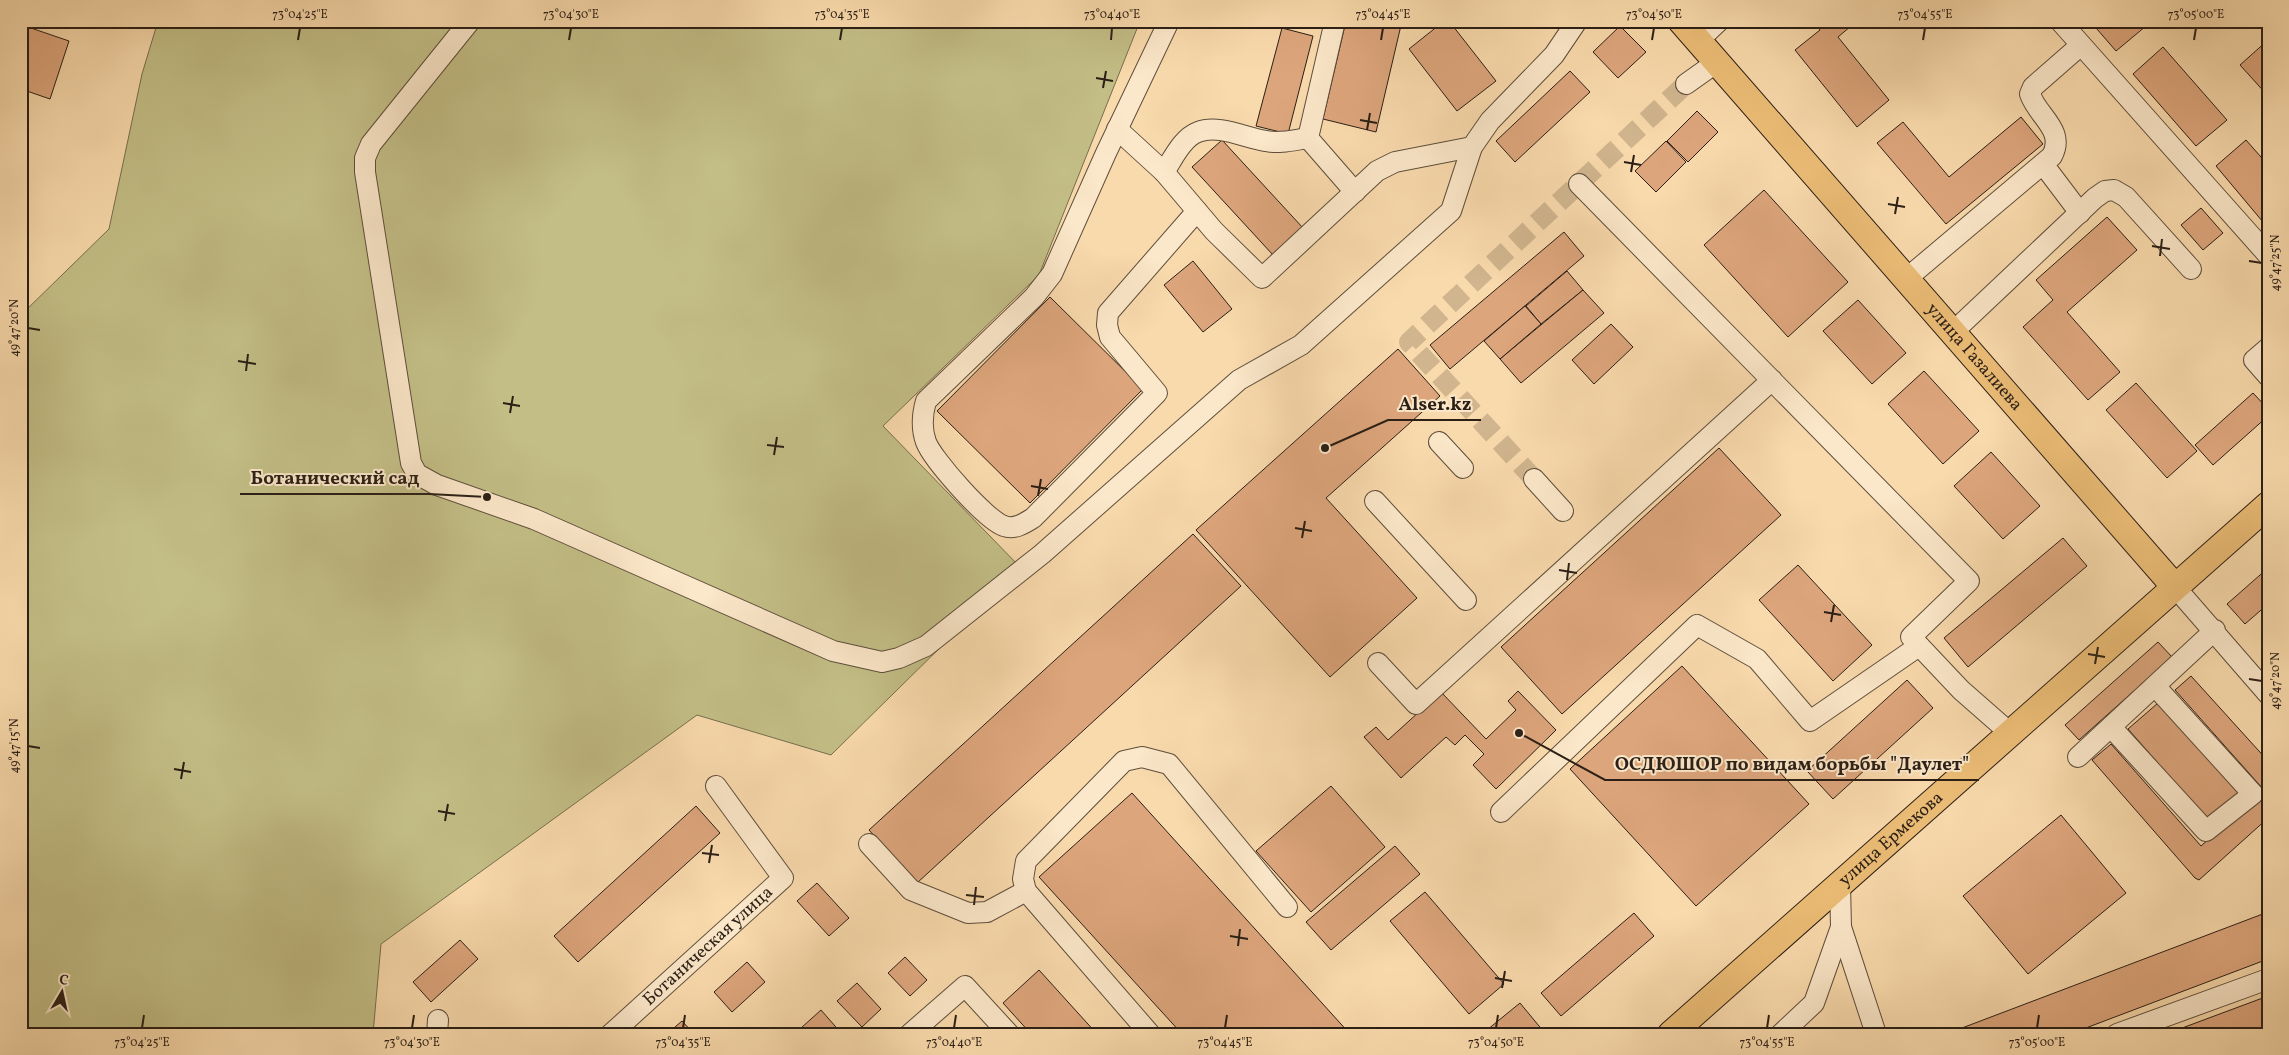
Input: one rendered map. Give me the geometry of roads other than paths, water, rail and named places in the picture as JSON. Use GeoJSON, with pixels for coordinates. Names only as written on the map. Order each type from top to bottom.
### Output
{"type":"FeatureCollection","features":[{"type":"Feature","properties":{"kind":"main road","name":"улица Газалиева"},"geometry":{"type":"LineString","coordinates":[[1681,21],[2176,587]]}},
{"type":"Feature","properties":{"kind":"main road","name":"улица Ермекова"},"geometry":{"type":"LineString","coordinates":[[1672,1034],[2268,505]]}},
{"type":"Feature","properties":{"kind":"street"},"geometry":{"type":"LineString","coordinates":[[470,21],[371,144],[365,158],[365,172],[411,463],[417,474],[437,486],[534,519],[833,651],[882,662],[899,658],[926,646],[1042,554],[1239,380],[1301,346],[1451,211],[1472,147],[1490,121],[1554,55],[1577,21]]}},
{"type":"Feature","properties":{"kind":"street"},"geometry":{"type":"LineString","coordinates":[[1169,21],[1052,274],[1034,297],[926,401],[922,414],[922,426],[926,443],[940,464],[994,521],[1006,527],[1017,526],[1033,518],[1157,394],[1110,337],[1107,325],[1108,313],[1197,211]]}},
{"type":"Feature","properties":{"kind":"street"},"geometry":{"type":"LineString","coordinates":[[1308,138],[1335,21]]}},
{"type":"Feature","properties":{"kind":"street"},"geometry":{"type":"LineString","coordinates":[[1698,41],[1719,21]]}},
{"type":"Feature","properties":{"kind":"street"},"geometry":{"type":"LineString","coordinates":[[2060,21],[2268,255]]}},
{"type":"Feature","properties":{"kind":"street"},"geometry":{"type":"LineString","coordinates":[[1906,279],[2052,156],[2055,150],[2054,129],[2033,104],[2030,94],[2033,87],[2081,45]]}},
{"type":"Feature","properties":{"kind":"street"},"geometry":{"type":"LineString","coordinates":[[1686,84],[1717,62]]}},
{"type":"Feature","properties":{"kind":"street"},"geometry":{"type":"LineString","coordinates":[[1118,129],[1164,172],[1197,211],[1262,278],[1377,171],[1395,162],[1472,147]]}},
{"type":"Feature","properties":{"kind":"street"},"geometry":{"type":"LineString","coordinates":[[1164,172],[1190,137],[1198,132],[1219,130],[1268,142],[1308,138]]}},
{"type":"Feature","properties":{"kind":"street"},"geometry":{"type":"LineString","coordinates":[[1308,138],[1355,192]]}},
{"type":"Feature","properties":{"kind":"street"},"geometry":{"type":"LineString","coordinates":[[2043,164],[2080,213]]}},
{"type":"Feature","properties":{"kind":"street"},"geometry":{"type":"LineString","coordinates":[[1579,184],[1969,581],[1911,637],[1961,690],[2010,734]]}},
{"type":"Feature","properties":{"kind":"street"},"geometry":{"type":"LineString","coordinates":[[1954,331],[2095,198],[2105,191],[2114,190],[2126,197],[2191,269]]}},
{"type":"Feature","properties":{"kind":"street"},"geometry":{"type":"LineString","coordinates":[[2268,348],[2254,360],[2268,376]]}},
{"type":"Feature","properties":{"kind":"street"},"geometry":{"type":"LineString","coordinates":[[1378,663],[1416,704],[1772,380]]}},
{"type":"Feature","properties":{"kind":"street"},"geometry":{"type":"LineString","coordinates":[[1439,442],[1462,468]]}},
{"type":"Feature","properties":{"kind":"street"},"geometry":{"type":"LineString","coordinates":[[1534,478],[1563,511]]}},
{"type":"Feature","properties":{"kind":"street"},"geometry":{"type":"LineString","coordinates":[[1375,501],[1466,600]]}},
{"type":"Feature","properties":{"kind":"street","name":"улица Газалиева"},"geometry":{"type":"LineString","coordinates":[[2176,587],[2215,630],[2268,694]]}},
{"type":"Feature","properties":{"kind":"street"},"geometry":{"type":"LineString","coordinates":[[1501,812],[1697,625],[1757,659],[1810,721],[1920,646]]}},
{"type":"Feature","properties":{"kind":"street"},"geometry":{"type":"LineString","coordinates":[[2078,757],[2215,630]]}},
{"type":"Feature","properties":{"kind":"street"},"geometry":{"type":"LineString","coordinates":[[2111,727],[2206,831],[2253,794],[2155,686]]}},
{"type":"Feature","properties":{"kind":"street"},"geometry":{"type":"LineString","coordinates":[[1150,1034],[1026,891],[1022,879],[1026,861],[1124,761],[1142,757],[1170,764],[1287,907]]}},
{"type":"Feature","properties":{"kind":"street","name":"Ботаническая улица"},"geometry":{"type":"LineString","coordinates":[[611,1034],[784,878],[716,786]]}},
{"type":"Feature","properties":{"kind":"street"},"geometry":{"type":"LineString","coordinates":[[869,844],[911,890],[968,914],[987,912],[1026,891]]}},
{"type":"Feature","properties":{"kind":"street"},"geometry":{"type":"LineString","coordinates":[[1840,884],[1841,927],[1876,1034]]}},
{"type":"Feature","properties":{"kind":"street"},"geometry":{"type":"LineString","coordinates":[[1781,1034],[1814,1003],[1841,927]]}},
{"type":"Feature","properties":{"kind":"street"},"geometry":{"type":"LineString","coordinates":[[2116,1034],[2268,979]]}},
{"type":"Feature","properties":{"kind":"street"},"geometry":{"type":"LineString","coordinates":[[910,1034],[965,986],[1009,1034]]}},
{"type":"Feature","properties":{"kind":"tunnel"},"geometry":{"type":"LineString","coordinates":[[1534,479],[1409,342],[1686,84]]}},
{"type":"Feature","properties":{"kind":"place","name":"Alser.kz"},"geometry":{"type":"Point","coordinates":[1325,448]}},
{"type":"Feature","properties":{"kind":"place","name":"Ботанический сад"},"geometry":{"type":"Point","coordinates":[487,497]}},
{"type":"Feature","properties":{"kind":"place","name":"ОСДЮШОР по видам борьбы \"Даулет\""},"geometry":{"type":"Point","coordinates":[1519,733]}}]}
